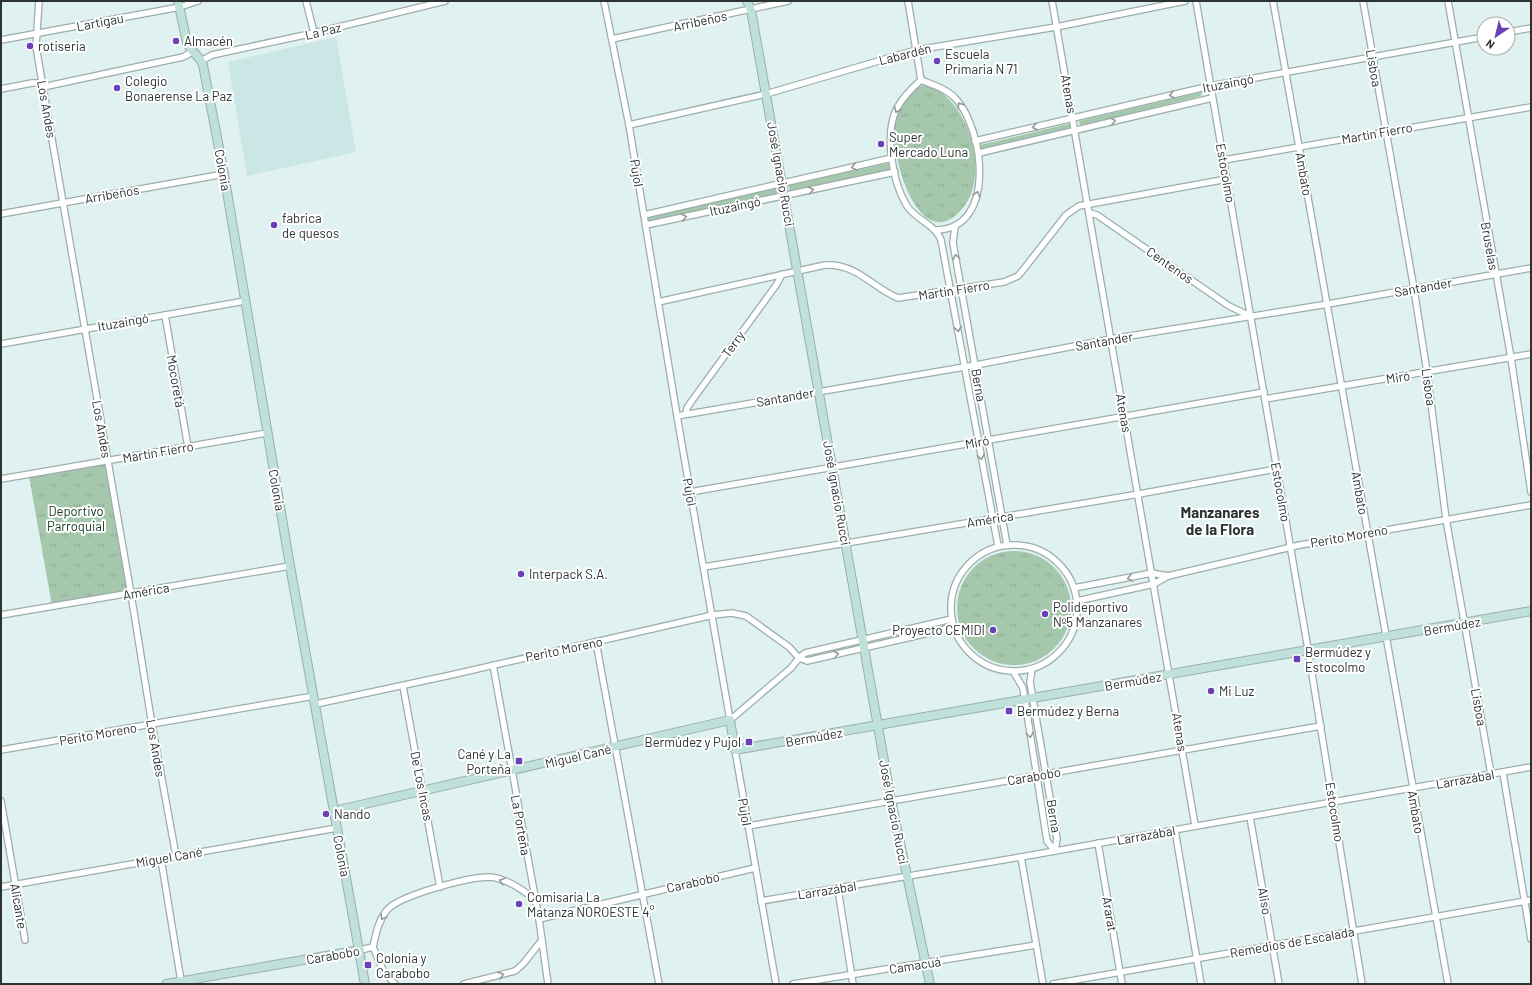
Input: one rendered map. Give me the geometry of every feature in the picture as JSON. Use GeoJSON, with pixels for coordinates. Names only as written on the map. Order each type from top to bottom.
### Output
{"type":"FeatureCollection","features":[{"type":"Feature","properties":{"kind":"street","name":"Los Andes"},"geometry":{"type":"LineString","coordinates":[[40,1],[36,46],[42,85],[108,460],[152,725],[176,856]]}},
{"type":"Feature","properties":{"kind":"street","name":"Lartigau"},"geometry":{"type":"LineString","coordinates":[[1,40],[198,1]]}},
{"type":"Feature","properties":{"kind":"street"},"geometry":{"type":"LineString","coordinates":[[306,1],[314,33]]}},
{"type":"Feature","properties":{"kind":"street","name":"La Paz"},"geometry":{"type":"LineString","coordinates":[[201,61],[212,55],[314,33],[433,2],[445,1]]}},
{"type":"Feature","properties":{"kind":"street","name":"Pujol"},"geometry":{"type":"LineString","coordinates":[[604,1],[629,125],[690,492],[713,615],[776,984]]}},
{"type":"Feature","properties":{"kind":"street","name":"José Ignacio Rucci"},"geometry":{"type":"LineString","coordinates":[[747,1],[751,10],[798,269],[891,800],[906,877],[930,984]]}},
{"type":"Feature","properties":{"kind":"street","name":"Arribeños"},"geometry":{"type":"LineString","coordinates":[[612,39],[788,1]]}},
{"type":"Feature","properties":{"kind":"street"},"geometry":{"type":"LineString","coordinates":[[908,1],[921,80]]}},
{"type":"Feature","properties":{"kind":"street","name":"Atenas"},"geometry":{"type":"LineString","coordinates":[[1052,1],[1090,213],[1124,417],[1139,494],[1195,825]]}},
{"type":"Feature","properties":{"kind":"street","name":"Labardén"},"geometry":{"type":"LineString","coordinates":[[629,125],[766,94],[916,50],[1056,27],[1185,1]]}},
{"type":"Feature","properties":{"kind":"street","name":"Estocolmo"},"geometry":{"type":"LineString","coordinates":[[1196,1],[1291,548],[1362,984]]}},
{"type":"Feature","properties":{"kind":"street","name":"Ambato"},"geometry":{"type":"LineString","coordinates":[[1273,1],[1328,304],[1385,637],[1448,984]]}},
{"type":"Feature","properties":{"kind":"street","name":"Lisboa"},"geometry":{"type":"LineString","coordinates":[[1362,1],[1414,289],[1427,372],[1446,519],[1491,774]]}},
{"type":"Feature","properties":{"kind":"street","name":"Bruselas"},"geometry":{"type":"LineString","coordinates":[[1448,1],[1511,358],[1531,492]]}},
{"type":"Feature","properties":{"kind":"street"},"geometry":{"type":"LineString","coordinates":[[179,4],[187,43],[192,52],[201,61]]}},
{"type":"Feature","properties":{"kind":"street"},"geometry":{"type":"LineString","coordinates":[[1516,31],[1531,28]]}},
{"type":"Feature","properties":{"kind":"street","name":"Ituzaingó"},"geometry":{"type":"LineString","coordinates":[[975,141],[1210,86],[1476,38]]}},
{"type":"Feature","properties":{"kind":"street"},"geometry":{"type":"LineString","coordinates":[[1,89],[32,82],[42,85],[183,57],[192,52]]}},
{"type":"Feature","properties":{"kind":"street","name":"Colonia"},"geometry":{"type":"LineString","coordinates":[[201,61],[224,174],[290,566],[365,984]]}},
{"type":"Feature","properties":{"kind":"street"},"geometry":{"type":"LineString","coordinates":[[921,80],[940,88],[955,98],[966,115],[978,153],[980,174],[978,195],[970,210],[955,226],[949,229],[937,230],[917,216],[907,206],[895,172],[892,158],[890,132],[896,109],[908,92],[921,80]]}},
{"type":"Feature","properties":{"kind":"street","name":"Ituzaingó"},"geometry":{"type":"LineString","coordinates":[[978,153],[1212,98]]}},
{"type":"Feature","properties":{"kind":"street","name":"Martín Fierro"},"geometry":{"type":"LineString","coordinates":[[1224,160],[1531,107]]}},
{"type":"Feature","properties":{"kind":"street","name":"Ituzaingó"},"geometry":{"type":"LineString","coordinates":[[644,215],[892,158]]}},
{"type":"Feature","properties":{"kind":"street","name":"Ituzaingó"},"geometry":{"type":"LineString","coordinates":[[646,225],[895,172]]}},
{"type":"Feature","properties":{"kind":"street","name":"Arribeños"},"geometry":{"type":"LineString","coordinates":[[1,214],[224,174]]}},
{"type":"Feature","properties":{"kind":"street","name":"Martín Fierro"},"geometry":{"type":"LineString","coordinates":[[658,302],[798,269],[831,264],[847,267],[865,276],[898,298],[1004,282],[1018,276],[1066,215],[1079,206],[1227,179]]}},
{"type":"Feature","properties":{"kind":"street","name":"Centenos"},"geometry":{"type":"LineString","coordinates":[[1090,213],[1098,215],[1230,306],[1251,317]]}},
{"type":"Feature","properties":{"kind":"street","name":"Berna"},"geometry":{"type":"LineString","coordinates":[[955,226],[953,243],[1007,544]]}},
{"type":"Feature","properties":{"kind":"street","name":"Berna"},"geometry":{"type":"LineString","coordinates":[[937,230],[941,240],[951,291],[998,546]]}},
{"type":"Feature","properties":{"kind":"street","name":"Santander"},"geometry":{"type":"LineString","coordinates":[[677,416],[965,367],[1111,339],[1328,304],[1531,268]]}},
{"type":"Feature","properties":{"kind":"street","name":"Terry"},"geometry":{"type":"LineString","coordinates":[[686,414],[687,408],[691,402],[777,284],[782,274]]}},
{"type":"Feature","properties":{"kind":"street","name":"Ituzaingó"},"geometry":{"type":"LineString","coordinates":[[1,344],[245,301]]}},
{"type":"Feature","properties":{"kind":"street"},"geometry":{"type":"LineString","coordinates":[[1230,306],[1232,313],[1230,320]]}},
{"type":"Feature","properties":{"kind":"street","name":"Mocoretá"},"geometry":{"type":"LineString","coordinates":[[165,315],[188,447]]}},
{"type":"Feature","properties":{"kind":"street","name":"Miró"},"geometry":{"type":"LineString","coordinates":[[1265,399],[1531,354]]}},
{"type":"Feature","properties":{"kind":"street","name":"Miró"},"geometry":{"type":"LineString","coordinates":[[690,492],[1264,392]]}},
{"type":"Feature","properties":{"kind":"street","name":"Martín Fierro"},"geometry":{"type":"LineString","coordinates":[[1,479],[267,433]]}},
{"type":"Feature","properties":{"kind":"street","name":"América"},"geometry":{"type":"LineString","coordinates":[[704,567],[1139,494],[1276,468]]}},
{"type":"Feature","properties":{"kind":"street","name":"Perito Moreno"},"geometry":{"type":"LineString","coordinates":[[1077,601],[1154,584],[1168,576],[1300,545],[1531,505]]}},
{"type":"Feature","properties":{"kind":"street"},"geometry":{"type":"LineString","coordinates":[[1007,544],[1026,545],[1052,557],[1066,571],[1074,588],[1077,601],[1075,626],[1064,647],[1049,660],[1032,669],[1013,671],[994,668],[977,659],[963,646],[954,629],[952,619],[951,600],[960,574],[969,563],[980,554],[998,546],[1007,544]]}},
{"type":"Feature","properties":{"kind":"street","name":"América"},"geometry":{"type":"LineString","coordinates":[[1,615],[290,566]]}},
{"type":"Feature","properties":{"kind":"street","name":"Perito Moreno"},"geometry":{"type":"LineString","coordinates":[[1074,588],[1152,573],[1168,576]]}},
{"type":"Feature","properties":{"kind":"street","name":"Bermúdez"},"geometry":{"type":"LineString","coordinates":[[735,750],[1034,699],[1308,649],[1531,612]]}},
{"type":"Feature","properties":{"kind":"street","name":"Perito Moreno"},"geometry":{"type":"LineString","coordinates":[[1,750],[403,686],[713,615],[732,613],[746,616],[789,647],[799,658]]}},
{"type":"Feature","properties":{"kind":"street"},"geometry":{"type":"LineString","coordinates":[[799,658],[807,661],[863,643],[952,619]]}},
{"type":"Feature","properties":{"kind":"street"},"geometry":{"type":"LineString","coordinates":[[863,643],[946,629],[954,629]]}},
{"type":"Feature","properties":{"kind":"street"},"geometry":{"type":"LineString","coordinates":[[596,642],[659,984]]}},
{"type":"Feature","properties":{"kind":"street","name":"Miguel Cané"},"geometry":{"type":"LineString","coordinates":[[334,811],[511,772],[730,720],[791,668],[799,658]]}},
{"type":"Feature","properties":{"kind":"street","name":"La Porteña"},"geometry":{"type":"LineString","coordinates":[[493,665],[542,940],[548,984]]}},
{"type":"Feature","properties":{"kind":"street","name":"Berna"},"geometry":{"type":"LineString","coordinates":[[1032,669],[1029,678],[1058,839],[1055,851]]}},
{"type":"Feature","properties":{"kind":"street","name":"Berna"},"geometry":{"type":"LineString","coordinates":[[1013,671],[1020,682],[1025,700],[1048,841],[1055,851]]}},
{"type":"Feature","properties":{"kind":"street","name":"De Los Incas"},"geometry":{"type":"LineString","coordinates":[[403,686],[440,887]]}},
{"type":"Feature","properties":{"kind":"street","name":"Carabobo"},"geometry":{"type":"LineString","coordinates":[[748,826],[1321,726]]}},
{"type":"Feature","properties":{"kind":"street","name":"Larrazábal"},"geometry":{"type":"LineString","coordinates":[[761,901],[1021,858],[1195,825],[1250,817],[1531,767]]}},
{"type":"Feature","properties":{"kind":"street"},"geometry":{"type":"LineString","coordinates":[[1503,772],[1531,939]]}},
{"type":"Feature","properties":{"kind":"street","name":"Alicante"},"geometry":{"type":"LineString","coordinates":[[1,801],[25,940]]}},
{"type":"Feature","properties":{"kind":"street","name":"Aliso"},"geometry":{"type":"LineString","coordinates":[[1250,817],[1279,984]]}},
{"type":"Feature","properties":{"kind":"street","name":"Miguel Cané"},"geometry":{"type":"LineString","coordinates":[[1,887],[337,828]]}},
{"type":"Feature","properties":{"kind":"street"},"geometry":{"type":"LineString","coordinates":[[1175,830],[1201,984]]}},
{"type":"Feature","properties":{"kind":"street","name":"Ararat"},"geometry":{"type":"LineString","coordinates":[[1098,843],[1122,984]]}},
{"type":"Feature","properties":{"kind":"street"},"geometry":{"type":"LineString","coordinates":[[161,858],[181,981]]}},
{"type":"Feature","properties":{"kind":"street"},"geometry":{"type":"LineString","coordinates":[[1021,858],[1044,984]]}},
{"type":"Feature","properties":{"kind":"street","name":"Carabobo"},"geometry":{"type":"LineString","coordinates":[[538,919],[755,868]]}},
{"type":"Feature","properties":{"kind":"street","name":"Carabobo"},"geometry":{"type":"LineString","coordinates":[[166,984],[372,947],[381,920],[388,910],[407,898],[440,887],[488,877],[513,885],[535,900]]}},
{"type":"Feature","properties":{"kind":"street"},"geometry":{"type":"LineString","coordinates":[[838,889],[853,984]]}},
{"type":"Feature","properties":{"kind":"street","name":"Remedios de Escalada"},"geometry":{"type":"LineString","coordinates":[[1052,984],[1531,900]]}},
{"type":"Feature","properties":{"kind":"street"},"geometry":{"type":"LineString","coordinates":[[464,984],[515,971],[523,964],[542,940]]}},
{"type":"Feature","properties":{"kind":"street","name":"Camacuá"},"geometry":{"type":"LineString","coordinates":[[793,984],[926,964],[1036,945]]}},
{"type":"Feature","properties":{"kind":"street"},"geometry":{"type":"LineString","coordinates":[[372,947],[384,972],[395,984]]}},
{"type":"Feature","properties":{"kind":"shaded area"},"geometry":{"type":"Polygon","coordinates":[[[336,37],[356,152],[247,176],[228,62],[336,37]]]}},
{"type":"Feature","properties":{"kind":"green space"},"geometry":{"type":"Polygon","coordinates":[[[925,85],[940,92],[952,103],[963,118],[970,136],[974,155],[975,173],[972,190],[965,205],[949,220],[935,222],[922,213],[911,198],[903,178],[897,156],[895,136],[896,120],[903,104],[917,88],[925,85]]]}},
{"type":"Feature","properties":{"kind":"green space"},"geometry":{"type":"Polygon","coordinates":[[[1202,92],[1201,96],[1080,126],[1079,121],[1202,92]]]}},
{"type":"Feature","properties":{"kind":"green space"},"geometry":{"type":"Polygon","coordinates":[[[1072,123],[1073,128],[981,150],[980,145],[1072,123]]]}},
{"type":"Feature","properties":{"kind":"green space"},"geometry":{"type":"Polygon","coordinates":[[[890,163],[892,170],[790,192],[788,185],[890,163]]]}},
{"type":"Feature","properties":{"kind":"green space"},"geometry":{"type":"Polygon","coordinates":[[[779,187],[781,193],[649,223],[647,217],[779,187]]]}},
{"type":"Feature","properties":{"kind":"green space","name":"Deportivo Parroquial"},"geometry":{"type":"Polygon","coordinates":[[[105,463],[128,593],[52,606],[29,476],[105,463]]]}},
{"type":"Feature","properties":{"kind":"green space"},"geometry":{"type":"Polygon","coordinates":[[[1014,551],[1036,555],[1054,568],[1067,586],[1071,608],[1067,630],[1054,648],[1036,661],[1014,665],[992,661],[974,648],[961,630],[957,608],[961,586],[974,568],[992,555],[1014,551]]]}},
{"type":"Feature","properties":{"kind":"place","name":"Almacén"},"geometry":{"type":"Point","coordinates":[176,41]}},
{"type":"Feature","properties":{"kind":"place","name":"rotiseria"},"geometry":{"type":"Point","coordinates":[30,46]}},
{"type":"Feature","properties":{"kind":"place","name":"Escuela Primaria N 71"},"geometry":{"type":"Point","coordinates":[937,61]}},
{"type":"Feature","properties":{"kind":"place","name":"Colegio Bonaerense La Paz"},"geometry":{"type":"Point","coordinates":[117,88]}},
{"type":"Feature","properties":{"kind":"place","name":"Super Mercado Luna"},"geometry":{"type":"Point","coordinates":[881,144]}},
{"type":"Feature","properties":{"kind":"place","name":"fabrica de quesos"},"geometry":{"type":"Point","coordinates":[274,225]}},
{"type":"Feature","properties":{"kind":"place","name":"Interpack S.A."},"geometry":{"type":"Point","coordinates":[521,574]}},
{"type":"Feature","properties":{"kind":"place","name":"Polideportivo Nº5 Manzanares"},"geometry":{"type":"Point","coordinates":[1045,614]}},
{"type":"Feature","properties":{"kind":"place","name":"Proyecto CEMIDI"},"geometry":{"type":"Point","coordinates":[993,630]}},
{"type":"Feature","properties":{"kind":"place","name":"Bermúdez y Estocolmo"},"geometry":{"type":"Point","coordinates":[1297,659]}},
{"type":"Feature","properties":{"kind":"place","name":"Mi Luz"},"geometry":{"type":"Point","coordinates":[1211,691]}},
{"type":"Feature","properties":{"kind":"place","name":"Bermúdez y Berna"},"geometry":{"type":"Point","coordinates":[1009,711]}},
{"type":"Feature","properties":{"kind":"place","name":"Bermúdez y Pujol"},"geometry":{"type":"Point","coordinates":[749,742]}},
{"type":"Feature","properties":{"kind":"place","name":"Cané y La Porteña"},"geometry":{"type":"Point","coordinates":[519,761]}},
{"type":"Feature","properties":{"kind":"place","name":"Nando"},"geometry":{"type":"Point","coordinates":[326,814]}},
{"type":"Feature","properties":{"kind":"place","name":"Comisaría La Matanza NOROESTE 4°"},"geometry":{"type":"Point","coordinates":[519,904]}},
{"type":"Feature","properties":{"kind":"place","name":"Colonia y Carabobo"},"geometry":{"type":"Point","coordinates":[368,965]}},
{"type":"Feature","properties":{"kind":"district","name":"Manzanares de la Flora"},"geometry":{"type":"Point","coordinates":[1220,522]}}]}
